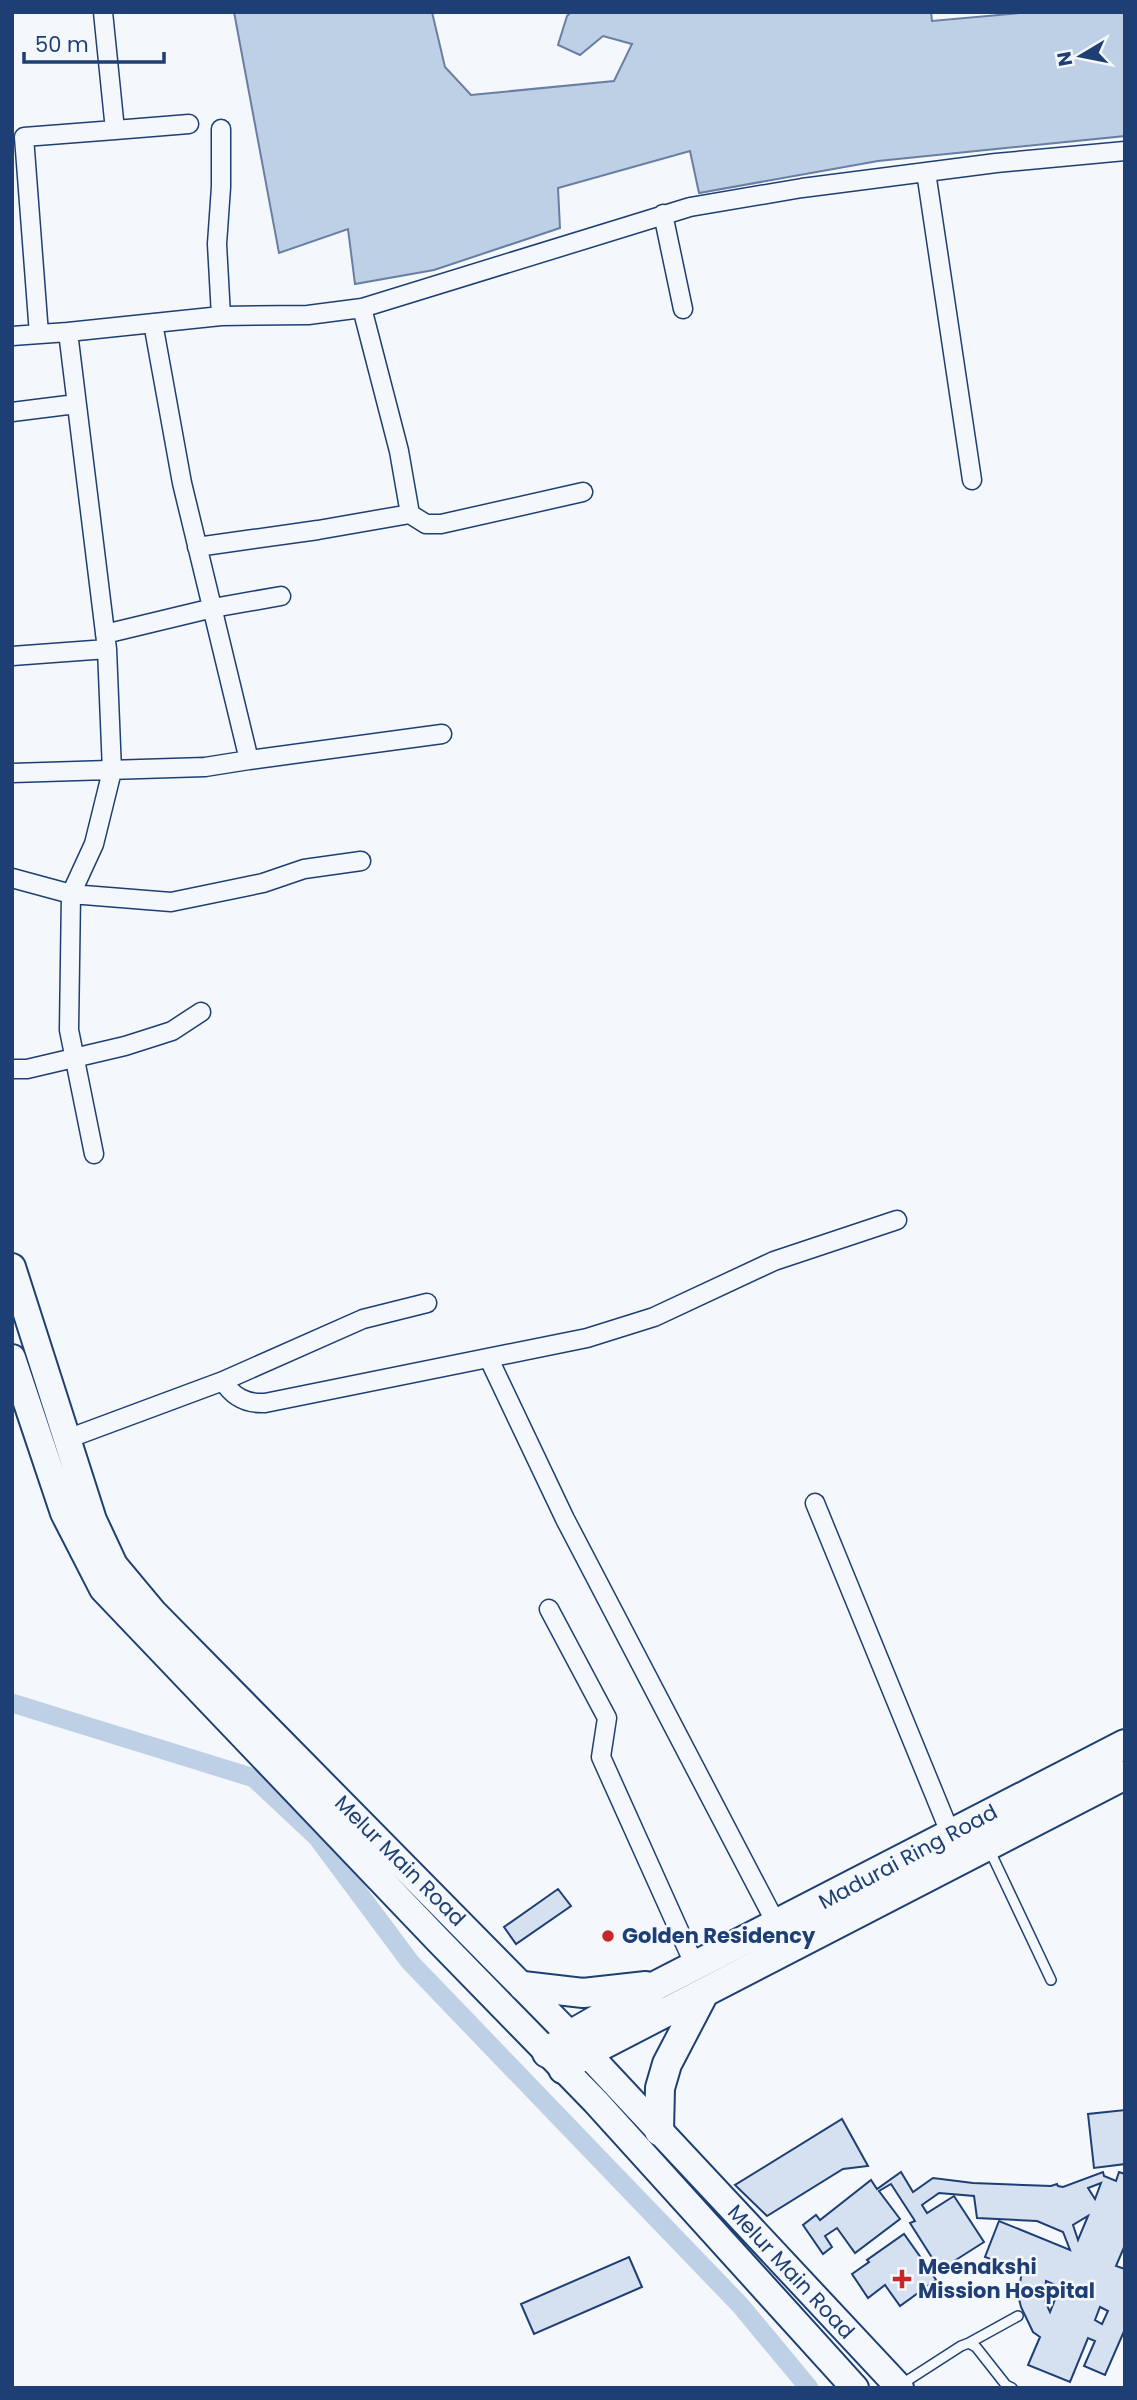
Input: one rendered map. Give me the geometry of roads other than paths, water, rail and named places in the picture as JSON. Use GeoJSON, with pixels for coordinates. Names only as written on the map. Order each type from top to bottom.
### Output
{"type":"FeatureCollection","features":[{"type":"Feature","properties":{"kind":"highway","name":"Madurai Ring Road"},"geometry":{"type":"LineString","coordinates":[[555,2061],[657,1985],[1125,1744]]}},
{"type":"Feature","properties":{"kind":"highway","name":"Madurai Ring Road"},"geometry":{"type":"LineString","coordinates":[[579,2044],[703,1995],[1125,1775]]}},
{"type":"Feature","properties":{"kind":"highway"},"geometry":{"type":"LineString","coordinates":[[523,1986],[583,1993],[657,1985]]}},
{"type":"Feature","properties":{"kind":"highway"},"geometry":{"type":"LineString","coordinates":[[659,2131],[660,2088],[667,2064],[703,1995]]}},
{"type":"Feature","properties":{"kind":"main road","name":"Melur Main Road"},"geometry":{"type":"LineString","coordinates":[[12,1267],[93,1520],[114,1565],[155,1613],[579,2044],[898,2387]]}},
{"type":"Feature","properties":{"kind":"main road","name":"Melur Main Road"},"geometry":{"type":"LineString","coordinates":[[12,1358],[64,1513],[103,1589],[595,2101],[855,2388]]}},
{"type":"Feature","properties":{"kind":"street"},"geometry":{"type":"LineString","coordinates":[[103,12],[115,130]]}},
{"type":"Feature","properties":{"kind":"street"},"geometry":{"type":"LineString","coordinates":[[39,334],[24,137],[189,124]]}},
{"type":"Feature","properties":{"kind":"street"},"geometry":{"type":"LineString","coordinates":[[221,129],[217,244],[221,316]]}},
{"type":"Feature","properties":{"kind":"street"},"geometry":{"type":"LineString","coordinates":[[12,335],[221,316],[308,315],[362,308],[690,207],[802,188],[926,172],[1125,151]]}},
{"type":"Feature","properties":{"kind":"street"},"geometry":{"type":"LineString","coordinates":[[926,172],[972,480]]}},
{"type":"Feature","properties":{"kind":"street"},"geometry":{"type":"LineString","coordinates":[[663,214],[683,309]]}},
{"type":"Feature","properties":{"kind":"street"},"geometry":{"type":"LineString","coordinates":[[362,308],[399,451],[410,513]]}},
{"type":"Feature","properties":{"kind":"street"},"geometry":{"type":"LineString","coordinates":[[153,323],[197,547],[249,760]]}},
{"type":"Feature","properties":{"kind":"street"},"geometry":{"type":"LineString","coordinates":[[68,332],[106,642],[112,771],[94,844],[71,894],[69,1030],[94,1154]]}},
{"type":"Feature","properties":{"kind":"street"},"geometry":{"type":"LineString","coordinates":[[12,412],[76,404]]}},
{"type":"Feature","properties":{"kind":"street"},"geometry":{"type":"LineString","coordinates":[[197,547],[318,530],[410,513],[426,524],[441,524],[583,492]]}},
{"type":"Feature","properties":{"kind":"street"},"geometry":{"type":"LineString","coordinates":[[12,656],[106,642],[213,608],[281,596]]}},
{"type":"Feature","properties":{"kind":"street"},"geometry":{"type":"LineString","coordinates":[[12,773],[205,766],[442,734]]}},
{"type":"Feature","properties":{"kind":"street"},"geometry":{"type":"LineString","coordinates":[[12,878],[71,894],[171,902],[263,883],[303,869],[361,861]]}},
{"type":"Feature","properties":{"kind":"street"},"geometry":{"type":"LineString","coordinates":[[12,1069],[27,1069],[125,1046],[172,1031],[201,1012]]}},
{"type":"Feature","properties":{"kind":"street"},"geometry":{"type":"LineString","coordinates":[[223,1381],[232,1394],[255,1404],[265,1403],[587,1338],[654,1317],[774,1261],[897,1220]]}},
{"type":"Feature","properties":{"kind":"street"},"geometry":{"type":"LineString","coordinates":[[67,1439],[223,1381],[363,1319],[427,1303]]}},
{"type":"Feature","properties":{"kind":"street"},"geometry":{"type":"LineString","coordinates":[[489,1359],[565,1518],[777,1925]]}},
{"type":"Feature","properties":{"kind":"street"},"geometry":{"type":"LineString","coordinates":[[814,1503],[951,1835]]}},
{"type":"Feature","properties":{"kind":"street"},"geometry":{"type":"LineString","coordinates":[[549,1609],[607,1718],[601,1757],[695,1966]]}},
{"type":"Feature","properties":{"kind":"lane"},"geometry":{"type":"LineString","coordinates":[[988,1846],[1051,1980]]}},
{"type":"Feature","properties":{"kind":"lane"},"geometry":{"type":"LineString","coordinates":[[898,2387],[961,2346],[1018,2316]]}},
{"type":"Feature","properties":{"kind":"lane"},"geometry":{"type":"LineString","coordinates":[[969,2343],[976,2347],[1006,2385],[1012,2388]]}},
{"type":"Feature","properties":{"kind":"water"},"geometry":{"type":"Polygon","coordinates":[[[234,12],[432,12],[445,67],[471,95],[614,81],[632,44],[603,36],[580,55],[558,45],[567,16],[571,12],[931,12],[932,21],[1031,12],[1125,12],[1125,136],[878,161],[699,193],[690,151],[558,188],[560,228],[434,270],[355,284],[348,229],[279,253],[234,12]]]}},
{"type":"Feature","properties":{"kind":"waterway"},"geometry":{"type":"LineString","coordinates":[[12,1703],[254,1778],[317,1837],[410,1962],[740,2305],[809,2388]]}},
{"type":"Feature","properties":{"kind":"place","name":"Golden Residency"},"geometry":{"type":"Point","coordinates":[608,1936]}},
{"type":"Feature","properties":{"kind":"place","name":"Meenakshi Mission Hospital"},"geometry":{"type":"Point","coordinates":[902,2279]}}]}
